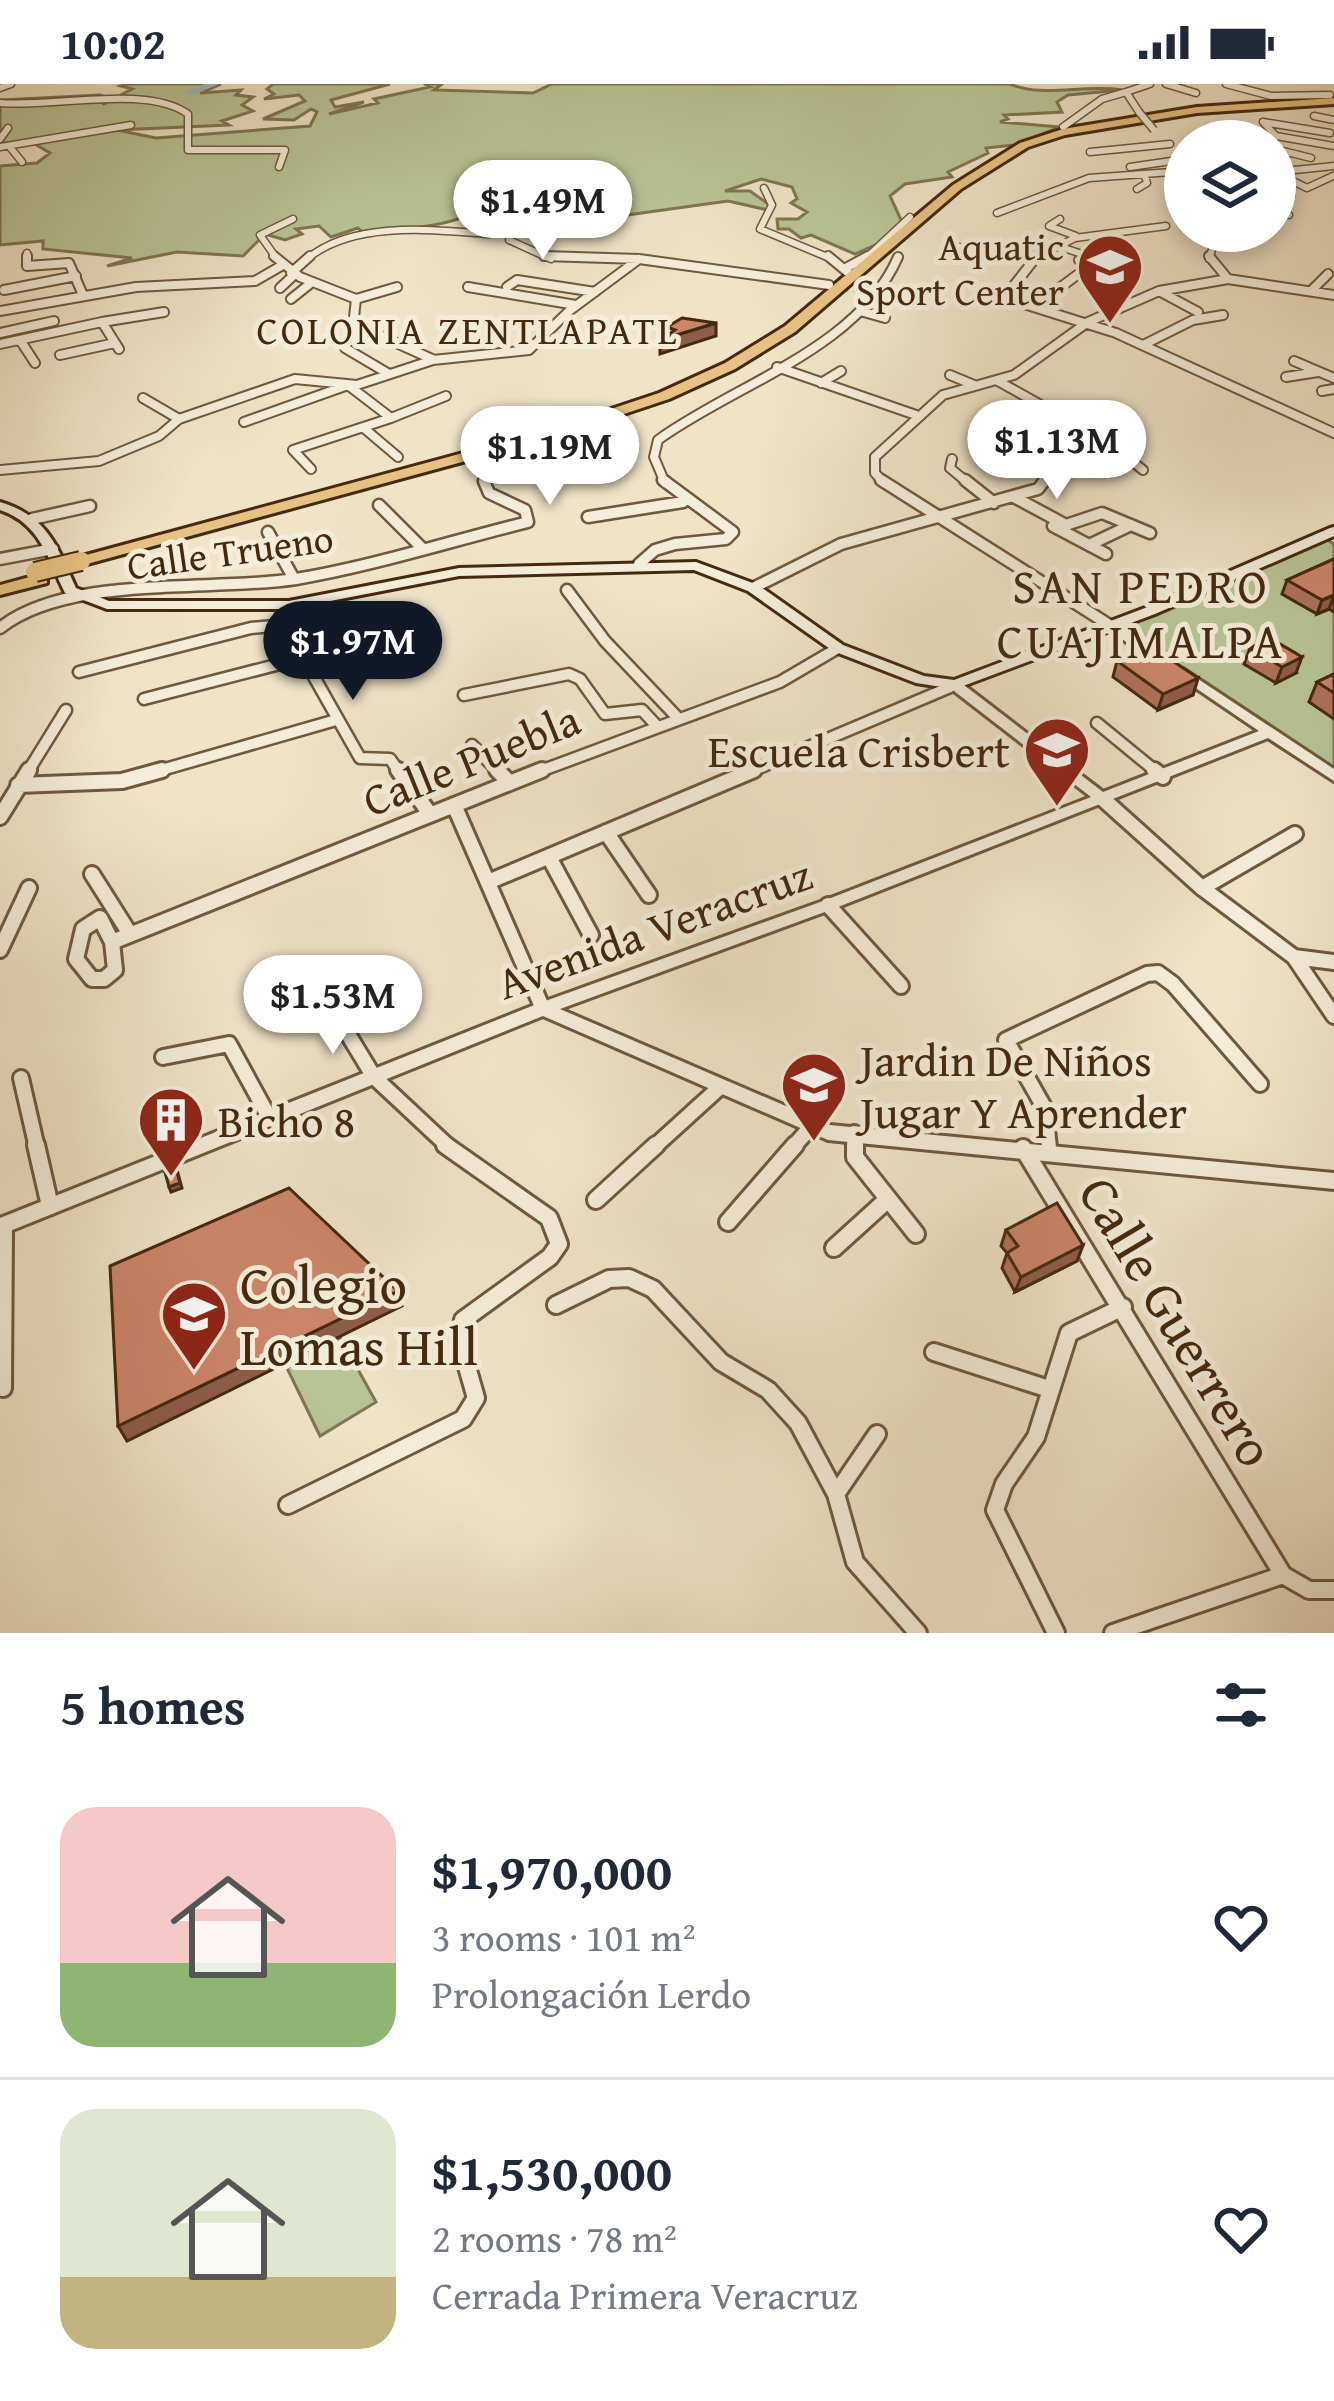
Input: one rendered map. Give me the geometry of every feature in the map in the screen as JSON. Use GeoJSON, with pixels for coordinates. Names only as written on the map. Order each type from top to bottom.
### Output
{"type":"FeatureCollection","features":[{"type":"Feature","properties":{"kind":"highway"},"geometry":{"type":"LineString","coordinates":[[82,564],[491,460],[650,411],[763,359],[898,256],[991,174],[1054,142],[1197,115],[1333,101]]}},
{"type":"Feature","properties":{"kind":"highway"},"geometry":{"type":"LineString","coordinates":[[0,585],[553,433],[664,397],[790,328],[967,179],[1024,145],[1064,132],[1197,110],[1333,101]]}},
{"type":"Feature","properties":{"kind":"main road"},"geometry":{"type":"LineString","coordinates":[[0,506],[32,518],[53,549],[70,590],[82,599],[121,606],[289,605],[460,572],[696,566],[753,588],[838,648],[921,680],[955,686],[1332,534]]}},
{"type":"Feature","properties":{"kind":"street"},"geometry":{"type":"LineString","coordinates":[[0,88],[11,84]]}},
{"type":"Feature","properties":{"kind":"street"},"geometry":{"type":"LineString","coordinates":[[1064,127],[1102,99],[1150,84]]}},
{"type":"Feature","properties":{"kind":"street"},"geometry":{"type":"LineString","coordinates":[[1166,84],[1196,93]]}},
{"type":"Feature","properties":{"kind":"street"},"geometry":{"type":"LineString","coordinates":[[1226,84],[1275,97],[1333,101]]}},
{"type":"Feature","properties":{"kind":"street"},"geometry":{"type":"LineString","coordinates":[[1296,96],[1317,84]]}},
{"type":"Feature","properties":{"kind":"street"},"geometry":{"type":"LineString","coordinates":[[0,103],[137,88],[179,100],[189,115],[184,140],[190,151],[286,151],[278,167]]}},
{"type":"Feature","properties":{"kind":"street"},"geometry":{"type":"LineString","coordinates":[[1126,92],[1164,138]]}},
{"type":"Feature","properties":{"kind":"street"},"geometry":{"type":"LineString","coordinates":[[1234,99],[1255,92]]}},
{"type":"Feature","properties":{"kind":"street"},"geometry":{"type":"LineString","coordinates":[[0,115],[10,105]]}},
{"type":"Feature","properties":{"kind":"street"},"geometry":{"type":"LineString","coordinates":[[1314,116],[1334,120]]}},
{"type":"Feature","properties":{"kind":"street"},"geometry":{"type":"LineString","coordinates":[[3,144],[131,124]]}},
{"type":"Feature","properties":{"kind":"street"},"geometry":{"type":"LineString","coordinates":[[1330,134],[1262,124],[1276,136],[1334,146]]}},
{"type":"Feature","properties":{"kind":"street"},"geometry":{"type":"LineString","coordinates":[[3,144],[8,128]]}},
{"type":"Feature","properties":{"kind":"street"},"geometry":{"type":"LineString","coordinates":[[3,144],[22,162]]}},
{"type":"Feature","properties":{"kind":"street"},"geometry":{"type":"LineString","coordinates":[[1090,152],[1164,144]]}},
{"type":"Feature","properties":{"kind":"street"},"geometry":{"type":"LineString","coordinates":[[1296,154],[1311,158],[1296,160]]}},
{"type":"Feature","properties":{"kind":"street"},"geometry":{"type":"LineString","coordinates":[[1130,166],[1164,160]]}},
{"type":"Feature","properties":{"kind":"street"},"geometry":{"type":"LineString","coordinates":[[1296,170],[1334,166]]}},
{"type":"Feature","properties":{"kind":"street"},"geometry":{"type":"LineString","coordinates":[[998,213],[1072,182],[1164,174]]}},
{"type":"Feature","properties":{"kind":"street"},"geometry":{"type":"LineString","coordinates":[[1137,188],[1147,183],[1145,176]]}},
{"type":"Feature","properties":{"kind":"street"},"geometry":{"type":"LineString","coordinates":[[1296,182],[1307,188],[1333,176]]}},
{"type":"Feature","properties":{"kind":"street"},"geometry":{"type":"LineString","coordinates":[[764,188],[772,205],[760,230],[823,250],[847,272],[910,217]]}},
{"type":"Feature","properties":{"kind":"street"},"geometry":{"type":"LineString","coordinates":[[292,219],[260,235],[292,274],[356,298],[397,287]]}},
{"type":"Feature","properties":{"kind":"street"},"geometry":{"type":"LineString","coordinates":[[1060,219],[1049,226],[1077,236]]}},
{"type":"Feature","properties":{"kind":"street"},"geometry":{"type":"LineString","coordinates":[[1164,226],[1077,236],[1054,244],[1035,257],[1008,293],[1034,307],[1088,322],[1143,345],[1334,433]]}},
{"type":"Feature","properties":{"kind":"street"},"geometry":{"type":"LineString","coordinates":[[280,287],[322,247],[349,239],[442,231],[490,234]]}},
{"type":"Feature","properties":{"kind":"street"},"geometry":{"type":"LineString","coordinates":[[509,240],[554,260],[639,259],[829,285]]}},
{"type":"Feature","properties":{"kind":"street"},"geometry":{"type":"LineString","coordinates":[[1054,244],[1087,254]]}},
{"type":"Feature","properties":{"kind":"street"},"geometry":{"type":"LineString","coordinates":[[958,247],[1035,257]]}},
{"type":"Feature","properties":{"kind":"street"},"geometry":{"type":"LineString","coordinates":[[1210,252],[1208,258],[1228,279]]}},
{"type":"Feature","properties":{"kind":"street"},"geometry":{"type":"LineString","coordinates":[[27,254],[27,266],[68,262],[83,295]]}},
{"type":"Feature","properties":{"kind":"street"},"geometry":{"type":"LineString","coordinates":[[639,564],[655,550],[732,535],[727,525],[683,502],[658,467],[658,440],[860,310],[870,290],[893,279],[898,256]]}},
{"type":"Feature","properties":{"kind":"street"},"geometry":{"type":"LineString","coordinates":[[244,422],[433,360],[529,350],[576,305],[639,259]]}},
{"type":"Feature","properties":{"kind":"street"},"geometry":{"type":"LineString","coordinates":[[0,311],[200,280],[255,281],[281,266]]}},
{"type":"Feature","properties":{"kind":"street"},"geometry":{"type":"LineString","coordinates":[[1313,290],[1328,274]]}},
{"type":"Feature","properties":{"kind":"street"},"geometry":{"type":"LineString","coordinates":[[1034,307],[1077,275]]}},
{"type":"Feature","properties":{"kind":"street"},"geometry":{"type":"LineString","coordinates":[[4,290],[76,276]]}},
{"type":"Feature","properties":{"kind":"street"},"geometry":{"type":"LineString","coordinates":[[1334,295],[1228,279],[1159,291],[1088,322],[1026,369],[943,395],[881,449],[874,468],[888,487],[1111,626],[1334,776]]}},
{"type":"Feature","properties":{"kind":"street"},"geometry":{"type":"LineString","coordinates":[[507,286],[517,280],[595,292]]}},
{"type":"Feature","properties":{"kind":"street"},"geometry":{"type":"LineString","coordinates":[[291,299],[310,284]]}},
{"type":"Feature","properties":{"kind":"street"},"geometry":{"type":"LineString","coordinates":[[468,287],[576,305]]}},
{"type":"Feature","properties":{"kind":"street"},"geometry":{"type":"LineString","coordinates":[[1159,291],[1198,312]]}},
{"type":"Feature","properties":{"kind":"street"},"geometry":{"type":"LineString","coordinates":[[356,298],[356,323],[433,360]]}},
{"type":"Feature","properties":{"kind":"street"},"geometry":{"type":"LineString","coordinates":[[860,310],[885,318]]}},
{"type":"Feature","properties":{"kind":"street"},"geometry":{"type":"LineString","coordinates":[[0,344],[164,312]]}},
{"type":"Feature","properties":{"kind":"street"},"geometry":{"type":"LineString","coordinates":[[1143,345],[1193,320],[1223,315]]}},
{"type":"Feature","properties":{"kind":"street"},"geometry":{"type":"LineString","coordinates":[[3,332],[53,321]]}},
{"type":"Feature","properties":{"kind":"street"},"geometry":{"type":"LineString","coordinates":[[60,355],[117,346],[103,324]]}},
{"type":"Feature","properties":{"kind":"street"},"geometry":{"type":"LineString","coordinates":[[3,332],[34,363]]}},
{"type":"Feature","properties":{"kind":"street"},"geometry":{"type":"LineString","coordinates":[[345,347],[389,374]]}},
{"type":"Feature","properties":{"kind":"street"},"geometry":{"type":"LineString","coordinates":[[1294,361],[1334,378]]}},
{"type":"Feature","properties":{"kind":"street"},"geometry":{"type":"LineString","coordinates":[[777,367],[916,415]]}},
{"type":"Feature","properties":{"kind":"street"},"geometry":{"type":"LineString","coordinates":[[820,383],[841,371]]}},
{"type":"Feature","properties":{"kind":"street"},"geometry":{"type":"LineString","coordinates":[[1286,376],[1319,372]]}},
{"type":"Feature","properties":{"kind":"street"},"geometry":{"type":"LineString","coordinates":[[950,375],[975,386]]}},
{"type":"Feature","properties":{"kind":"street"},"geometry":{"type":"LineString","coordinates":[[0,470],[93,463],[159,436],[178,419],[295,379],[348,385],[392,418]]}},
{"type":"Feature","properties":{"kind":"street"},"geometry":{"type":"LineString","coordinates":[[753,588],[841,544],[1004,500],[1046,481],[1041,452],[1064,420],[998,381]]}},
{"type":"Feature","properties":{"kind":"street"},"geometry":{"type":"LineString","coordinates":[[1322,391],[1334,389]]}},
{"type":"Feature","properties":{"kind":"street"},"geometry":{"type":"LineString","coordinates":[[311,470],[293,450],[365,429],[446,396]]}},
{"type":"Feature","properties":{"kind":"street"},"geometry":{"type":"LineString","coordinates":[[143,398],[178,419]]}},
{"type":"Feature","properties":{"kind":"street"},"geometry":{"type":"LineString","coordinates":[[1058,426],[1107,441],[1143,470]]}},
{"type":"Feature","properties":{"kind":"street"},"geometry":{"type":"LineString","coordinates":[[365,429],[398,457]]}},
{"type":"Feature","properties":{"kind":"street"},"geometry":{"type":"LineString","coordinates":[[952,459],[950,469],[1106,554]]}},
{"type":"Feature","properties":{"kind":"street","name":"Calle Trueno"},"geometry":{"type":"LineString","coordinates":[[0,628],[19,613],[82,599],[180,584],[294,579],[528,522],[525,510],[489,493],[484,481]]}},
{"type":"Feature","properties":{"kind":"street"},"geometry":{"type":"LineString","coordinates":[[1004,500],[1066,525],[1097,513],[1150,533]]}},
{"type":"Feature","properties":{"kind":"street"},"geometry":{"type":"LineString","coordinates":[[588,517],[683,502]]}},
{"type":"Feature","properties":{"kind":"street"},"geometry":{"type":"LineString","coordinates":[[379,505],[422,548]]}},
{"type":"Feature","properties":{"kind":"street"},"geometry":{"type":"LineString","coordinates":[[32,518],[90,506]]}},
{"type":"Feature","properties":{"kind":"street"},"geometry":{"type":"LineString","coordinates":[[1089,545],[1131,525]]}},
{"type":"Feature","properties":{"kind":"street"},"geometry":{"type":"LineString","coordinates":[[268,532],[294,579]]}},
{"type":"Feature","properties":{"kind":"street"},"geometry":{"type":"LineString","coordinates":[[0,559],[53,549]]}},
{"type":"Feature","properties":{"kind":"street"},"geometry":{"type":"LineString","coordinates":[[567,590],[604,640],[676,716]]}},
{"type":"Feature","properties":{"kind":"street"},"geometry":{"type":"LineString","coordinates":[[79,672],[282,621],[360,758],[394,762],[430,814]]}},
{"type":"Feature","properties":{"kind":"street"},"geometry":{"type":"LineString","coordinates":[[143,699],[303,660],[433,637]]}},
{"type":"Feature","properties":{"kind":"street","name":"Calle Puebla"},"geometry":{"type":"LineString","coordinates":[[112,942],[655,724],[780,682],[838,648]]}},
{"type":"Feature","properties":{"kind":"street"},"geometry":{"type":"LineString","coordinates":[[464,695],[569,674],[576,676],[605,714],[642,710],[655,724]]}},
{"type":"Feature","properties":{"kind":"street"},"geometry":{"type":"LineString","coordinates":[[488,882],[955,686],[1294,957],[1334,1016]]}},
{"type":"Feature","properties":{"kind":"street"},"geometry":{"type":"LineString","coordinates":[[0,817],[66,710]]}},
{"type":"Feature","properties":{"kind":"street"},"geometry":{"type":"LineString","coordinates":[[18,784],[122,781],[336,720]]}},
{"type":"Feature","properties":{"kind":"street"},"geometry":{"type":"LineString","coordinates":[[1097,723],[1163,777]]}},
{"type":"Feature","properties":{"kind":"street","name":"Avenida Veracruz"},"geometry":{"type":"LineString","coordinates":[[2,1227],[543,1009],[828,905],[1270,732]]}},
{"type":"Feature","properties":{"kind":"street"},"geometry":{"type":"LineString","coordinates":[[472,745],[509,782]]}},
{"type":"Feature","properties":{"kind":"street"},"geometry":{"type":"LineString","coordinates":[[454,805],[543,1009],[810,1128],[1334,1181]]}},
{"type":"Feature","properties":{"kind":"street"},"geometry":{"type":"LineString","coordinates":[[606,832],[649,895]]}},
{"type":"Feature","properties":{"kind":"street"},"geometry":{"type":"LineString","coordinates":[[1202,888],[1295,834]]}},
{"type":"Feature","properties":{"kind":"street"},"geometry":{"type":"LineString","coordinates":[[549,856],[591,935]]}},
{"type":"Feature","properties":{"kind":"street"},"geometry":{"type":"LineString","coordinates":[[92,874],[130,934]]}},
{"type":"Feature","properties":{"kind":"street"},"geometry":{"type":"LineString","coordinates":[[0,950],[29,888]]}},
{"type":"Feature","properties":{"kind":"street"},"geometry":{"type":"LineString","coordinates":[[828,905],[901,986]]}},
{"type":"Feature","properties":{"kind":"street"},"geometry":{"type":"LineString","coordinates":[[100,919],[112,942],[115,970],[104,979],[92,979],[76,959],[82,929],[100,919]]}},
{"type":"Feature","properties":{"kind":"street"},"geometry":{"type":"LineString","coordinates":[[1294,957],[1334,962]]}},
{"type":"Feature","properties":{"kind":"street"},"geometry":{"type":"LineString","coordinates":[[1049,1149],[1046,1109],[1006,1040],[1147,974],[1157,973],[1173,984],[1260,1084]]}},
{"type":"Feature","properties":{"kind":"street"},"geometry":{"type":"LineString","coordinates":[[288,1505],[463,1419],[476,1398],[459,1339],[463,1320],[550,1257],[559,1244],[549,1218],[428,1133],[374,1077],[340,1021],[302,1021]]}},
{"type":"Feature","properties":{"kind":"street"},"geometry":{"type":"LineString","coordinates":[[163,1057],[229,1044],[270,1120]]}},
{"type":"Feature","properties":{"kind":"street"},"geometry":{"type":"LineString","coordinates":[[21,1078],[50,1206]]}},
{"type":"Feature","properties":{"kind":"street"},"geometry":{"type":"LineString","coordinates":[[596,1200],[718,1088]]}},
{"type":"Feature","properties":{"kind":"street"},"geometry":{"type":"LineString","coordinates":[[728,1222],[810,1128]]}},
{"type":"Feature","properties":{"kind":"street"},"geometry":{"type":"LineString","coordinates":[[854,1133],[855,1156],[916,1234]]}},
{"type":"Feature","properties":{"kind":"street","name":"Calle Guerrero"},"geometry":{"type":"LineString","coordinates":[[1023,1147],[1283,1575],[1309,1590],[1334,1590]]}},
{"type":"Feature","properties":{"kind":"street"},"geometry":{"type":"LineString","coordinates":[[834,1249],[888,1199]]}},
{"type":"Feature","properties":{"kind":"street"},"geometry":{"type":"LineString","coordinates":[[2,1227],[3,1388]]}},
{"type":"Feature","properties":{"kind":"street"},"geometry":{"type":"LineString","coordinates":[[556,1305],[609,1280],[629,1278],[653,1289],[721,1362],[768,1390],[798,1424],[836,1493],[855,1562],[918,1633]]}},
{"type":"Feature","properties":{"kind":"street"},"geometry":{"type":"LineString","coordinates":[[1056,1633],[995,1510],[1004,1484],[1036,1438],[1069,1333],[1123,1307]]}},
{"type":"Feature","properties":{"kind":"street"},"geometry":{"type":"LineString","coordinates":[[934,1352],[1048,1389]]}},
{"type":"Feature","properties":{"kind":"street"},"geometry":{"type":"LineString","coordinates":[[836,1493],[877,1434]]}},
{"type":"Feature","properties":{"kind":"street"},"geometry":{"type":"LineString","coordinates":[[1114,1633],[1283,1575]]}},
{"type":"Feature","properties":{"kind":"green space"},"geometry":{"type":"Polygon","coordinates":[[[221,84],[200,93],[241,90],[236,95],[253,97],[242,105],[253,111],[222,121],[229,125],[117,130],[156,138],[310,126],[317,112],[311,109],[294,120],[263,119],[305,101],[299,95],[264,99],[274,94],[267,89],[273,84],[390,84],[331,100],[335,107],[364,102],[329,114],[430,87],[424,84],[442,84],[434,90],[533,93],[552,84],[1010,84],[1036,90],[1122,90],[1068,95],[1057,102],[1062,112],[1004,115],[1008,119],[1000,122],[1060,127],[1014,145],[986,148],[988,153],[948,172],[952,177],[905,184],[890,196],[902,222],[888,239],[855,254],[811,235],[801,238],[789,229],[778,229],[777,219],[798,219],[807,212],[791,203],[797,199],[792,187],[761,179],[725,191],[750,191],[771,206],[768,210],[728,201],[570,223],[565,228],[574,235],[527,229],[541,216],[481,218],[518,212],[525,203],[503,200],[484,201],[458,219],[423,227],[362,232],[358,228],[331,237],[319,226],[296,229],[302,234],[285,240],[265,234],[243,256],[177,252],[107,266],[132,258],[43,249],[43,241],[0,245],[0,166],[37,163],[50,153],[33,143],[0,143],[0,100],[100,95],[108,98],[100,101],[104,104],[132,89],[121,86],[221,84]]]}},
{"type":"Feature","properties":{"kind":"green space"},"geometry":{"type":"Polygon","coordinates":[[[1327,540],[1334,544],[1334,773],[1111,626],[1327,540]]]}},
{"type":"Feature","properties":{"kind":"green space"},"geometry":{"type":"Polygon","coordinates":[[[340,1337],[376,1402],[320,1436],[287,1368],[340,1337]]]}},
{"type":"Feature","properties":{"kind":"building"},"geometry":{"type":"Polygon","coordinates":[[[682,318],[716,323],[660,340],[675,330],[667,327],[682,318]]]}},
{"type":"Feature","properties":{"kind":"building"},"geometry":{"type":"Polygon","coordinates":[[[1334,559],[1334,595],[1322,600],[1287,580],[1334,559]]]}},
{"type":"Feature","properties":{"kind":"building"},"geometry":{"type":"Polygon","coordinates":[[[1270,638],[1302,657],[1282,667],[1250,648],[1270,638]]]}},
{"type":"Feature","properties":{"kind":"building"},"geometry":{"type":"Polygon","coordinates":[[[1152,647],[1198,678],[1163,694],[1117,661],[1152,647]]]}},
{"type":"Feature","properties":{"kind":"building"},"geometry":{"type":"Polygon","coordinates":[[[1334,674],[1334,693],[1317,682],[1334,674]]]}},
{"type":"Feature","properties":{"kind":"building"},"geometry":{"type":"Polygon","coordinates":[[[175,1165],[180,1183],[169,1187],[164,1169],[175,1165]]]}},
{"type":"Feature","properties":{"kind":"building","name":"Colegio Lomas Hill"},"geometry":{"type":"Polygon","coordinates":[[[289,1188],[398,1291],[118,1426],[110,1266],[289,1188]]]}},
{"type":"Feature","properties":{"kind":"building"},"geometry":{"type":"Polygon","coordinates":[[[1057,1203],[1083,1245],[1021,1277],[1007,1253],[1018,1246],[1006,1230],[1057,1203]]]}},
{"type":"Feature","properties":{"kind":"waterway"},"geometry":{"type":"LineString","coordinates":[[189,93],[214,84]]}},
{"type":"Feature","properties":{"kind":"tunnel"},"geometry":{"type":"LineString","coordinates":[[829,285],[863,290]]}},
{"type":"Feature","properties":{"kind":"place","name":"Aquatic Sport Center"},"geometry":{"type":"Point","coordinates":[1110,326]}},
{"type":"Feature","properties":{"kind":"place","name":"Escuela Crisbert"},"geometry":{"type":"Point","coordinates":[1057,809]}},
{"type":"Feature","properties":{"kind":"place","name":"Jardin De Niños Jugar Y Aprender"},"geometry":{"type":"Point","coordinates":[814,1144]}},
{"type":"Feature","properties":{"kind":"place","name":"Bicho 8"},"geometry":{"type":"Point","coordinates":[171,1179]}},
{"type":"Feature","properties":{"kind":"place","name":"Colegio Lomas Hill"},"geometry":{"type":"Point","coordinates":[194,1373]}},
{"type":"Feature","properties":{"kind":"district","name":"COLONIA ZENTLAPATL"},"geometry":{"type":"Point","coordinates":[468,329]}},
{"type":"Feature","properties":{"kind":"district","name":"SAN PEDRO CUAJIMALPA"},"geometry":{"type":"Point","coordinates":[1141,612]}}]}
